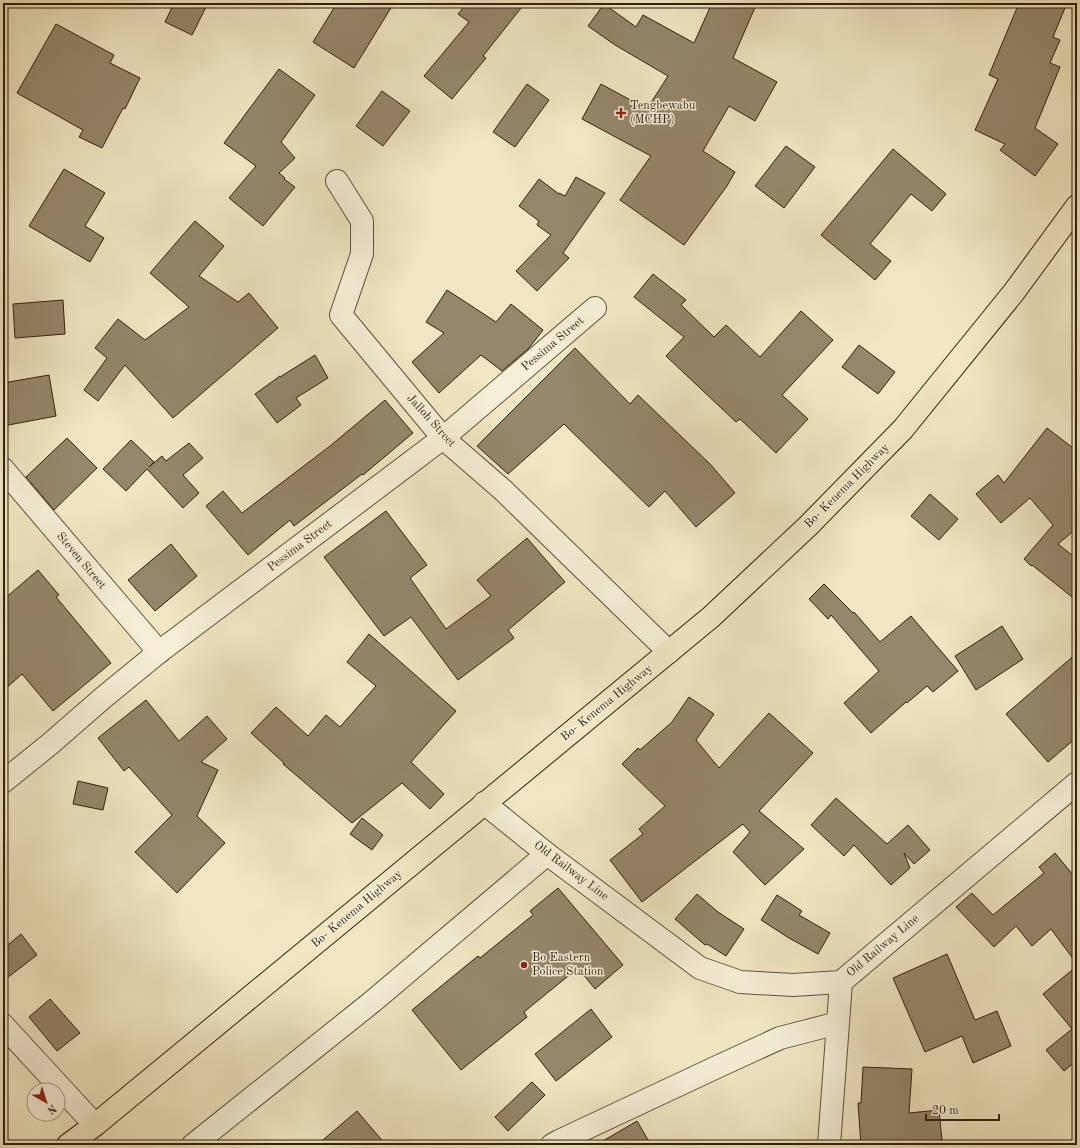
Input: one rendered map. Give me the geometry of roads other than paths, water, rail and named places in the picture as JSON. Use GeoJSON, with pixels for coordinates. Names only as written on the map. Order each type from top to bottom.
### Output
{"type":"FeatureCollection","features":[{"type":"Feature","properties":{"kind":"highway","name":"Bo- Kenema Highway"},"geometry":{"type":"LineString","coordinates":[[72,1142],[711,618],[808,526],[903,428],[1014,292],[1077,206]]}},
{"type":"Feature","properties":{"kind":"street","name":"Jalloh Street"},"geometry":{"type":"LineString","coordinates":[[337,181],[362,221],[362,254],[341,315],[443,438],[504,491],[669,652]]}},
{"type":"Feature","properties":{"kind":"street","name":"Pessima Street"},"geometry":{"type":"LineString","coordinates":[[3,782],[50,744],[104,696],[159,652],[443,438],[595,308]]}},
{"type":"Feature","properties":{"kind":"street","name":"Steven Street"},"geometry":{"type":"LineString","coordinates":[[3,469],[159,652]]}},
{"type":"Feature","properties":{"kind":"street","name":"Old Railway Line"},"geometry":{"type":"LineString","coordinates":[[484,803],[547,854],[700,968],[740,982],[793,985],[841,982],[1077,783]]}},
{"type":"Feature","properties":{"kind":"street"},"geometry":{"type":"LineString","coordinates":[[193,1145],[372,1002],[547,854]]}},
{"type":"Feature","properties":{"kind":"street"},"geometry":{"type":"LineString","coordinates":[[829,1145],[841,982]]}},
{"type":"Feature","properties":{"kind":"street"},"geometry":{"type":"LineString","coordinates":[[552,1145],[559,1140],[780,1038],[838,1023]]}},
{"type":"Feature","properties":{"kind":"street"},"geometry":{"type":"LineString","coordinates":[[3,1025],[95,1124]]}},
{"type":"Feature","properties":{"kind":"place","name":"Tengbewabu (MCHP)"},"geometry":{"type":"Point","coordinates":[621,113]}},
{"type":"Feature","properties":{"kind":"place","name":"Bo Eastern Police Station"},"geometry":{"type":"Point","coordinates":[524,965]}}]}
